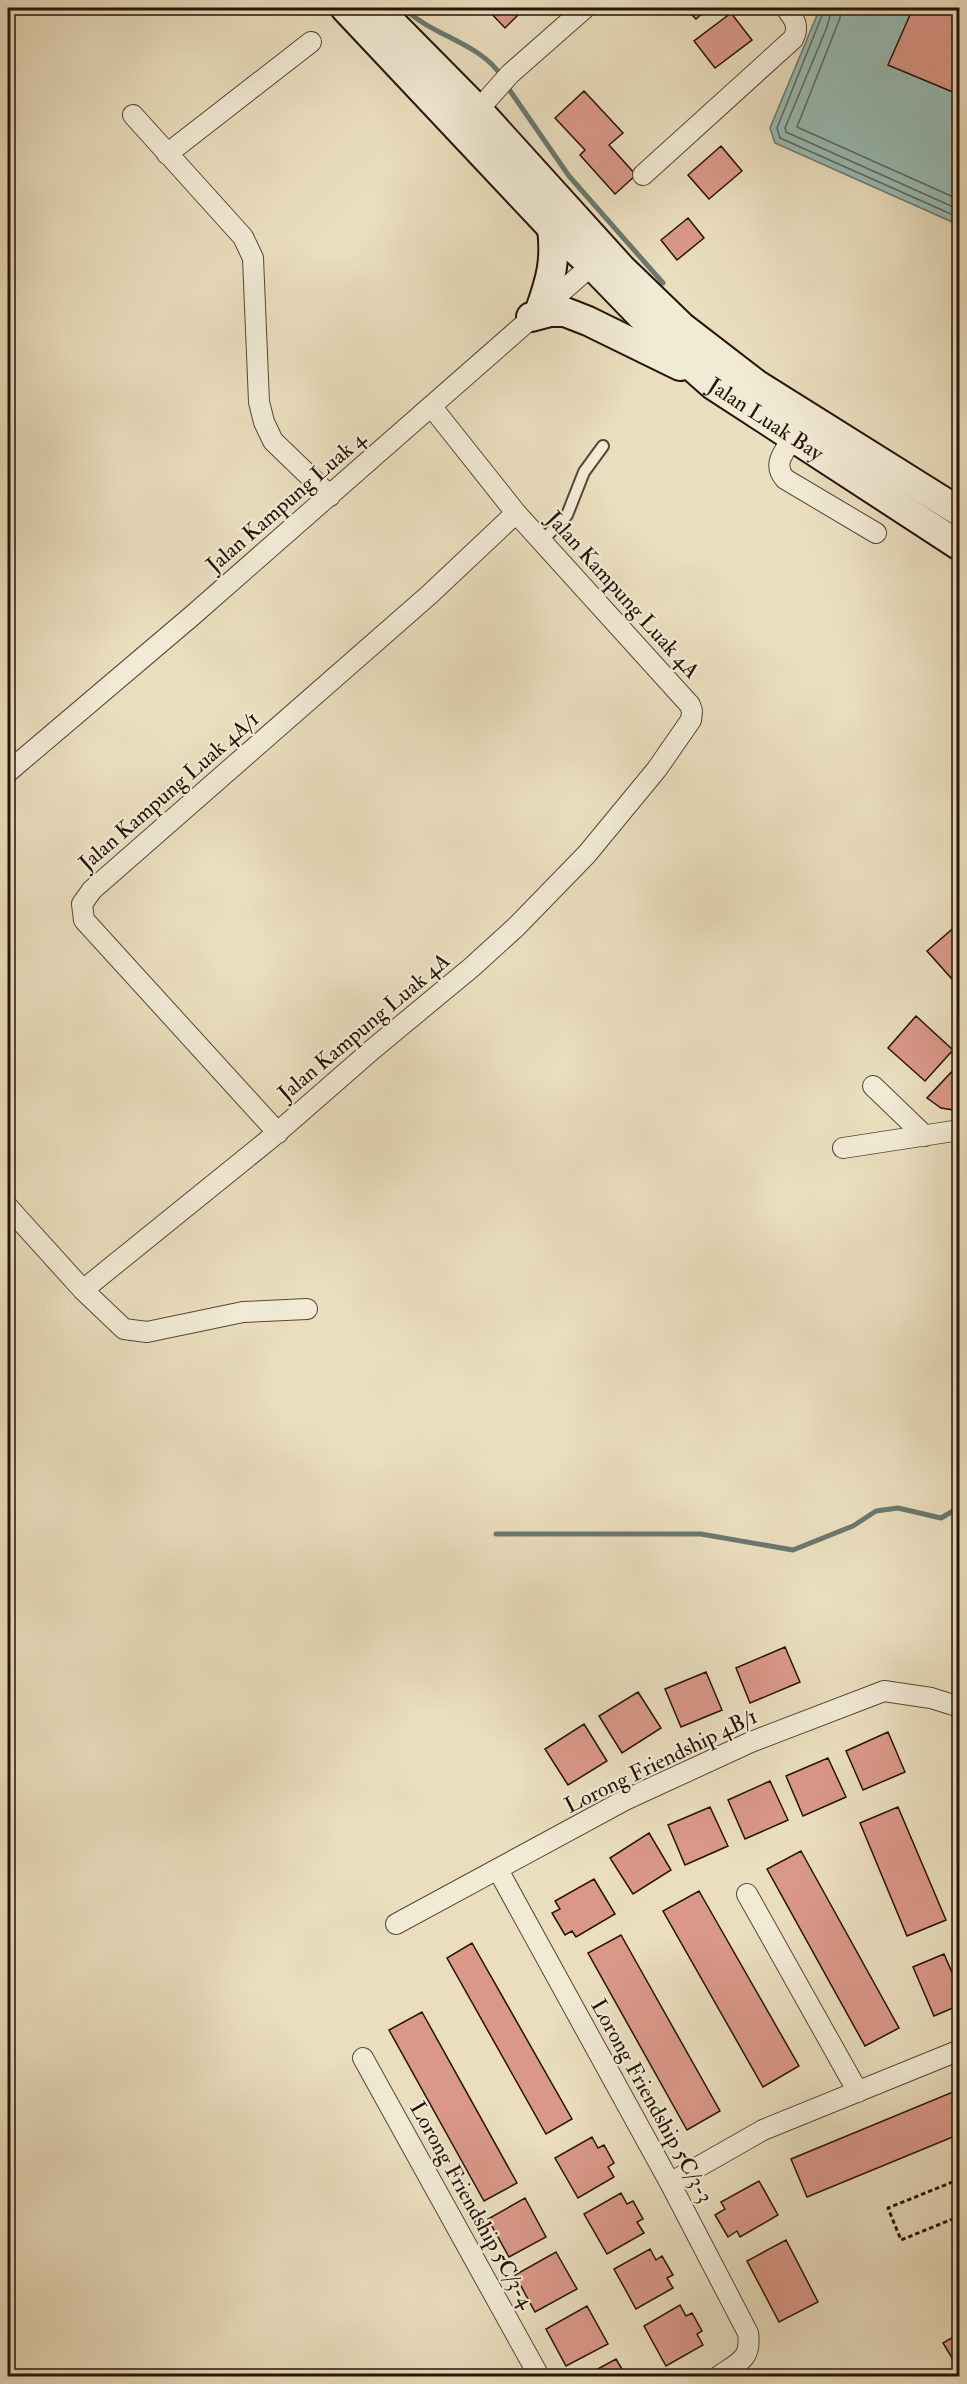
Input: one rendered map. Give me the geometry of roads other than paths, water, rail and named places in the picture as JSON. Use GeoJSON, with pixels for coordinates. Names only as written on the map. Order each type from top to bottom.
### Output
{"type":"FeatureCollection","features":[{"type":"Feature","properties":{"kind":"street","name":"Jalan Luak Bay"},"geometry":{"type":"LineString","coordinates":[[345,8],[477,110],[552,228],[621,268],[682,327],[756,384],[960,512]]}},
{"type":"Feature","properties":{"kind":"street","name":"Jalan Luak Bay"},"geometry":{"type":"LineString","coordinates":[[377,8],[477,110],[678,354],[714,385],[960,546]]}},
{"type":"Feature","properties":{"kind":"street"},"geometry":{"type":"LineString","coordinates":[[477,110],[510,74],[585,8]]}},
{"type":"Feature","properties":{"kind":"street"},"geometry":{"type":"LineString","coordinates":[[644,175],[793,39],[797,31],[797,22],[786,8]]}},
{"type":"Feature","properties":{"kind":"street"},"geometry":{"type":"LineString","coordinates":[[167,154],[311,42]]}},
{"type":"Feature","properties":{"kind":"street"},"geometry":{"type":"LineString","coordinates":[[133,116],[243,237],[253,258],[259,402],[264,422],[273,441],[330,496]]}},
{"type":"Feature","properties":{"kind":"street"},"geometry":{"type":"LineString","coordinates":[[535,314],[551,278],[554,261],[552,228]]}},
{"type":"Feature","properties":{"kind":"street","name":"Jalan Kampung Luak 4"},"geometry":{"type":"LineString","coordinates":[[8,772],[330,496],[535,314],[593,251]]}},
{"type":"Feature","properties":{"kind":"street"},"geometry":{"type":"LineString","coordinates":[[535,314],[565,312],[573,315],[714,385]]}},
{"type":"Feature","properties":{"kind":"street","name":"Jalan Kampung Luak 4A"},"geometry":{"type":"LineString","coordinates":[[83,1290],[269,1140],[373,1049],[472,968],[516,927],[587,854],[657,769],[691,720],[690,705],[516,513],[431,406]]}},
{"type":"Feature","properties":{"kind":"street"},"geometry":{"type":"LineString","coordinates":[[793,438],[779,464],[779,472],[786,479],[876,532]]}},
{"type":"Feature","properties":{"kind":"street","name":"Jalan Kampung Luak 4A/1"},"geometry":{"type":"LineString","coordinates":[[269,1140],[84,920],[82,904],[92,890],[429,595],[516,513]]}},
{"type":"Feature","properties":{"kind":"street"},"geometry":{"type":"LineString","coordinates":[[873,1086],[925,1136]]}},
{"type":"Feature","properties":{"kind":"street"},"geometry":{"type":"LineString","coordinates":[[843,1148],[960,1130]]}},
{"type":"Feature","properties":{"kind":"street"},"geometry":{"type":"LineString","coordinates":[[8,1207],[83,1290],[124,1329],[147,1332],[243,1312],[307,1309]]}},
{"type":"Feature","properties":{"kind":"street","name":"Lorong Friendship 4B/1"},"geometry":{"type":"LineString","coordinates":[[396,1924],[636,1795],[751,1742],[884,1690],[931,1698],[960,1707]]}},
{"type":"Feature","properties":{"kind":"street","name":"Lorong Friendship 5C/3-3"},"geometry":{"type":"LineString","coordinates":[[498,1870],[670,2183],[748,2333],[750,2347],[744,2359],[719,2376]]}},
{"type":"Feature","properties":{"kind":"street"},"geometry":{"type":"LineString","coordinates":[[747,1893],[858,2092]]}},
{"type":"Feature","properties":{"kind":"street"},"geometry":{"type":"LineString","coordinates":[[670,2183],[763,2130],[960,2050]]}},
{"type":"Feature","properties":{"kind":"street","name":"Lorong Friendship 5C/3-4"},"geometry":{"type":"LineString","coordinates":[[363,2058],[539,2376]]}},
{"type":"Feature","properties":{"kind":"lane"},"geometry":{"type":"LineString","coordinates":[[542,541],[567,515],[584,472],[603,446]]}},
{"type":"Feature","properties":{"kind":"water"},"geometry":{"type":"Polygon","coordinates":[[[820,8],[959,8],[959,225],[775,143],[770,128],[820,8]]]}},
{"type":"Feature","properties":{"kind":"waterway"},"geometry":{"type":"LineString","coordinates":[[404,8],[415,18],[482,56],[502,77]]}},
{"type":"Feature","properties":{"kind":"waterway"},"geometry":{"type":"LineString","coordinates":[[506,85],[569,176],[663,283]]}},
{"type":"Feature","properties":{"kind":"waterway"},"geometry":{"type":"LineString","coordinates":[[496,1534],[701,1534],[793,1550],[853,1526],[876,1511],[898,1508],[941,1518],[960,1507]]}}]}
